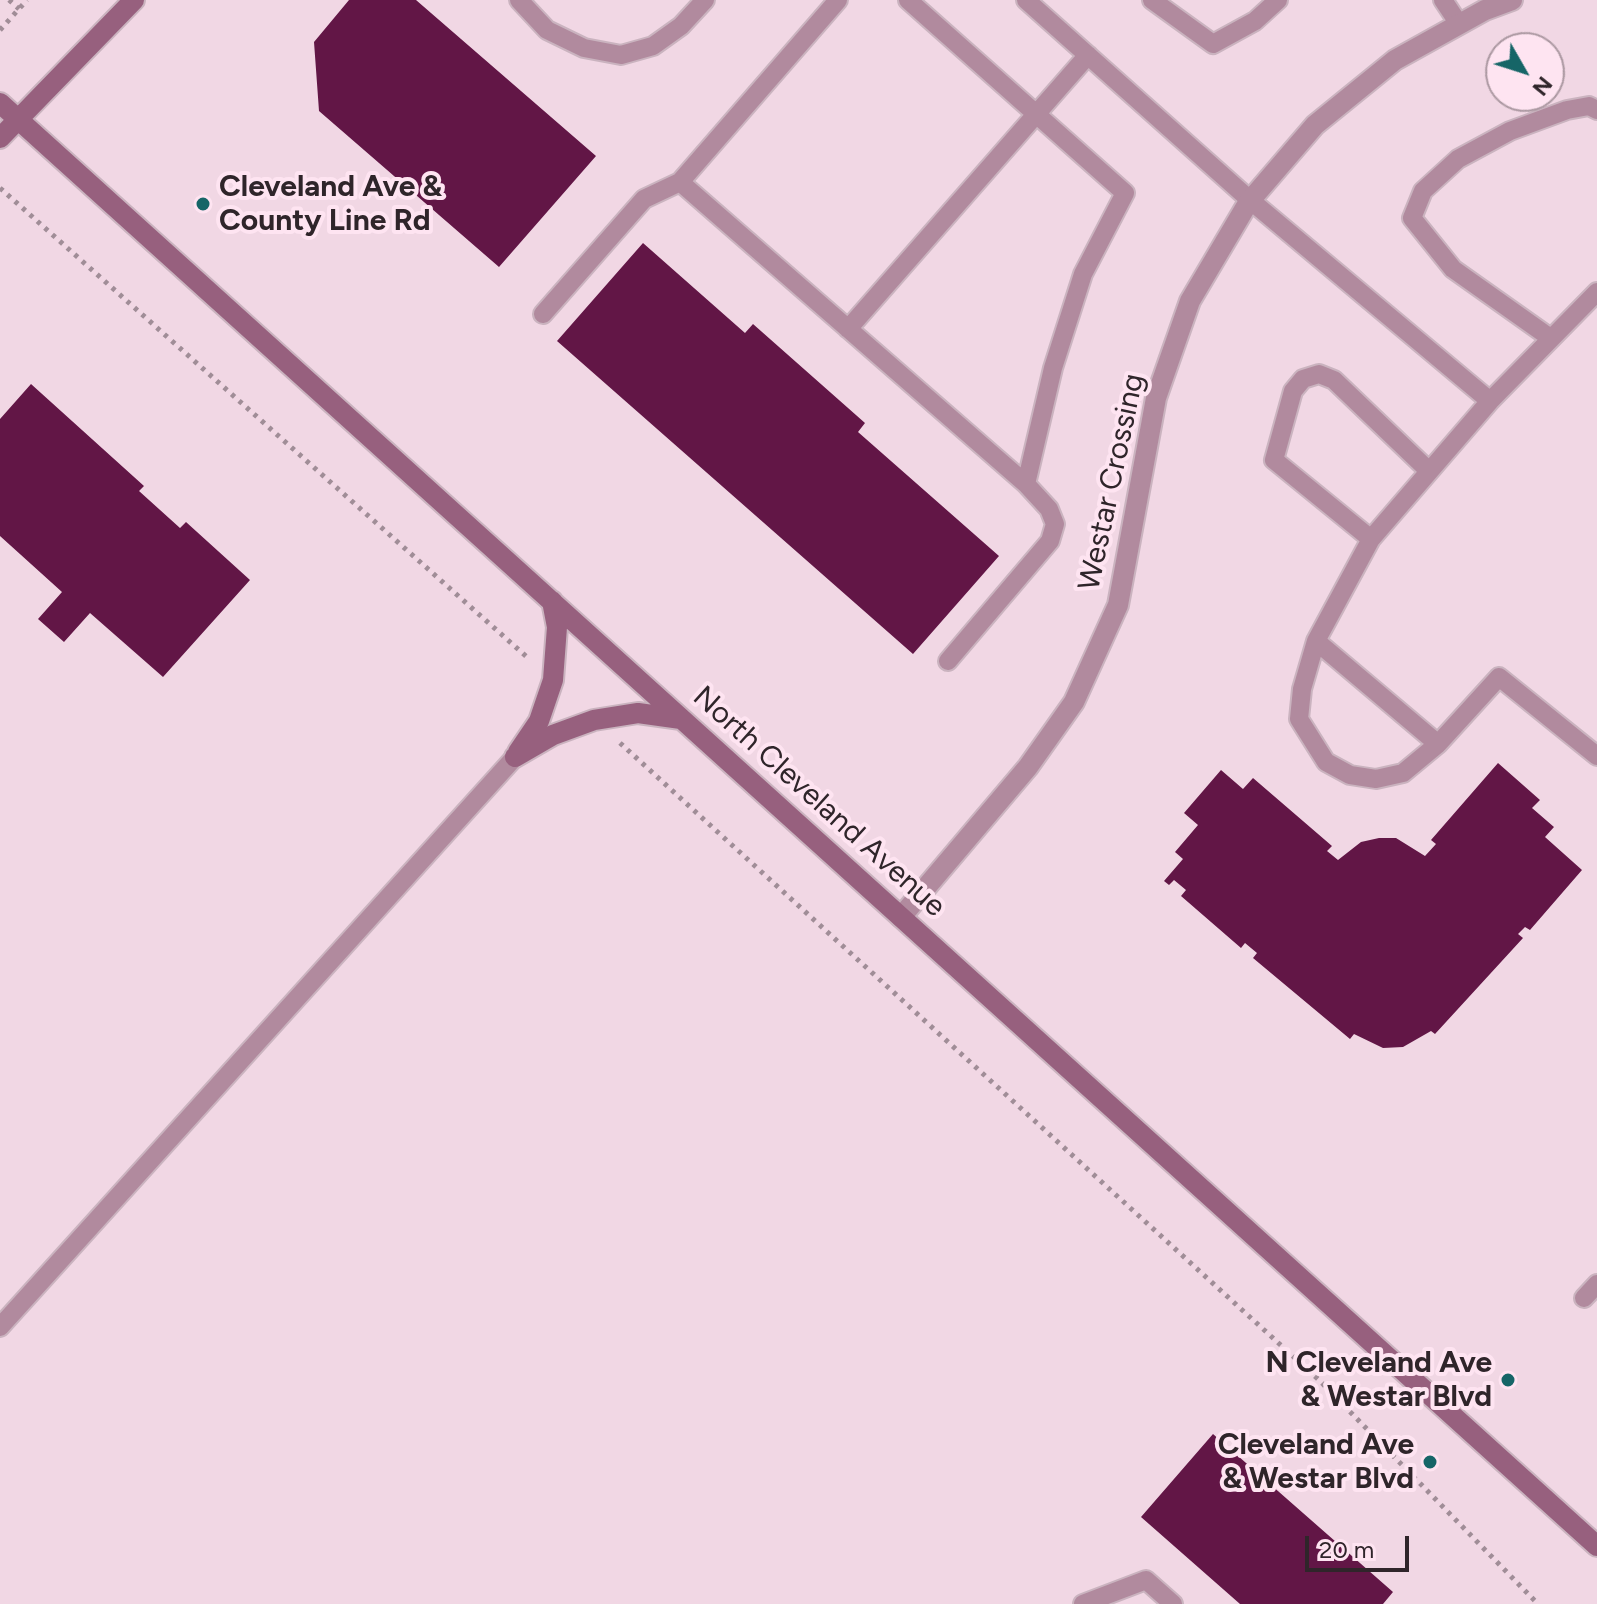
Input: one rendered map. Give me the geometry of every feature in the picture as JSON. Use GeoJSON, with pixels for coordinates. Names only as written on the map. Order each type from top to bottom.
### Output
{"type":"FeatureCollection","features":[{"type":"Feature","properties":{"kind":"main road"},"geometry":{"type":"LineString","coordinates":[[0,138],[134,0]]}},
{"type":"Feature","properties":{"kind":"main road","name":"North Cleveland Avenue"},"geometry":{"type":"LineString","coordinates":[[0,103],[1597,1546]]}},
{"type":"Feature","properties":{"kind":"main road"},"geometry":{"type":"LineString","coordinates":[[515,757],[539,721],[553,680],[557,627],[552,601]]}},
{"type":"Feature","properties":{"kind":"main road"},"geometry":{"type":"LineString","coordinates":[[515,757],[553,735],[594,720],[638,713],[681,719]]}},
{"type":"Feature","properties":{"kind":"street","name":"Westar Crossing"},"geometry":{"type":"LineString","coordinates":[[901,917],[1028,767],[1074,702],[1118,605],[1161,384],[1190,301],[1250,200],[1315,125],[1395,60],[1459,24],[1512,0]]}},
{"type":"Feature","properties":{"kind":"lane"},"geometry":{"type":"LineString","coordinates":[[519,0],[547,30],[584,48],[621,55],[653,46],[681,26],[698,3]]}},
{"type":"Feature","properties":{"kind":"lane"},"geometry":{"type":"LineString","coordinates":[[543,314],[644,199],[680,182],[838,0]]}},
{"type":"Feature","properties":{"kind":"lane"},"geometry":{"type":"LineString","coordinates":[[908,0],[1125,193],[1083,274],[1053,368],[1026,484]]}},
{"type":"Feature","properties":{"kind":"lane"},"geometry":{"type":"LineString","coordinates":[[1026,0],[1250,200],[1490,401]]}},
{"type":"Feature","properties":{"kind":"lane"},"geometry":{"type":"LineString","coordinates":[[1152,0],[1213,44],[1255,21],[1278,0]]}},
{"type":"Feature","properties":{"kind":"lane"},"geometry":{"type":"LineString","coordinates":[[1443,0],[1459,24]]}},
{"type":"Feature","properties":{"kind":"lane"},"geometry":{"type":"LineString","coordinates":[[848,329],[1088,55]]}},
{"type":"Feature","properties":{"kind":"lane"},"geometry":{"type":"LineString","coordinates":[[1549,337],[1453,269],[1412,218],[1423,191],[1458,159],[1510,131],[1567,110],[1589,106],[1597,110]]}},
{"type":"Feature","properties":{"kind":"lane"},"geometry":{"type":"LineString","coordinates":[[680,182],[1026,484],[1049,509],[1055,524],[1050,541],[948,661]]}},
{"type":"Feature","properties":{"kind":"lane"},"geometry":{"type":"LineString","coordinates":[[1597,292],[1549,337],[1490,401],[1371,539],[1316,641],[1302,689],[1299,719],[1326,762],[1350,775],[1376,779],[1403,773],[1438,744],[1499,677],[1597,756]]}},
{"type":"Feature","properties":{"kind":"lane"},"geometry":{"type":"LineString","coordinates":[[1371,539],[1274,460],[1293,391],[1303,379],[1319,374],[1334,380],[1429,471]]}},
{"type":"Feature","properties":{"kind":"lane"},"geometry":{"type":"LineString","coordinates":[[1316,641],[1438,744]]}},
{"type":"Feature","properties":{"kind":"lane"},"geometry":{"type":"LineString","coordinates":[[0,1327],[515,757]]}},
{"type":"Feature","properties":{"kind":"lane"},"geometry":{"type":"LineString","coordinates":[[1083,1604],[1146,1580],[1173,1604]]}},
{"type":"Feature","properties":{"kind":"path"},"geometry":{"type":"LineString","coordinates":[[9,0],[19,9]]}},
{"type":"Feature","properties":{"kind":"path"},"geometry":{"type":"LineString","coordinates":[[0,30],[27,0]]}},
{"type":"Feature","properties":{"kind":"path"},"geometry":{"type":"LineString","coordinates":[[0,188],[553,680]]}},
{"type":"Feature","properties":{"kind":"path"},"geometry":{"type":"LineString","coordinates":[[594,720],[1319,1380],[1538,1604]]}},
{"type":"Feature","properties":{"kind":"building"},"geometry":{"type":"Polygon","coordinates":[[[349,0],[416,0],[596,156],[499,267],[319,111],[314,42],[349,0]]]}},
{"type":"Feature","properties":{"kind":"building"},"geometry":{"type":"Polygon","coordinates":[[[643,243],[745,333],[753,324],[865,423],[858,432],[999,556],[913,654],[557,341],[643,243]]]}},
{"type":"Feature","properties":{"kind":"building"},"geometry":{"type":"Polygon","coordinates":[[[31,384],[144,486],[139,491],[180,528],[186,522],[250,580],[163,677],[90,613],[64,642],[38,619],[62,592],[0,536],[0,419],[31,384]]]}},
{"type":"Feature","properties":{"kind":"building"},"geometry":{"type":"Polygon","coordinates":[[[1498,763],[1540,800],[1532,808],[1554,827],[1545,837],[1582,870],[1530,930],[1525,927],[1518,934],[1523,938],[1435,1034],[1431,1031],[1403,1047],[1383,1048],[1354,1034],[1350,1039],[1253,958],[1257,953],[1245,943],[1241,948],[1181,896],[1186,890],[1174,880],[1169,885],[1164,881],[1183,859],[1175,852],[1198,825],[1184,813],[1221,770],[1243,789],[1253,778],[1332,846],[1327,851],[1338,860],[1361,842],[1379,838],[1396,838],[1425,856],[1436,844],[1431,840],[1498,763]]]}},
{"type":"Feature","properties":{"kind":"building"},"geometry":{"type":"Polygon","coordinates":[[[1213,1434],[1393,1592],[1383,1604],[1240,1604],[1141,1517],[1213,1434]]]}},
{"type":"Feature","properties":{"kind":"place","name":"Cleveland Ave & County Line Rd"},"geometry":{"type":"Point","coordinates":[203,204]}},
{"type":"Feature","properties":{"kind":"place","name":"N Cleveland Ave & Westar Blvd"},"geometry":{"type":"Point","coordinates":[1508,1380]}},
{"type":"Feature","properties":{"kind":"place","name":"Cleveland Ave & Westar Blvd"},"geometry":{"type":"Point","coordinates":[1430,1462]}}]}
